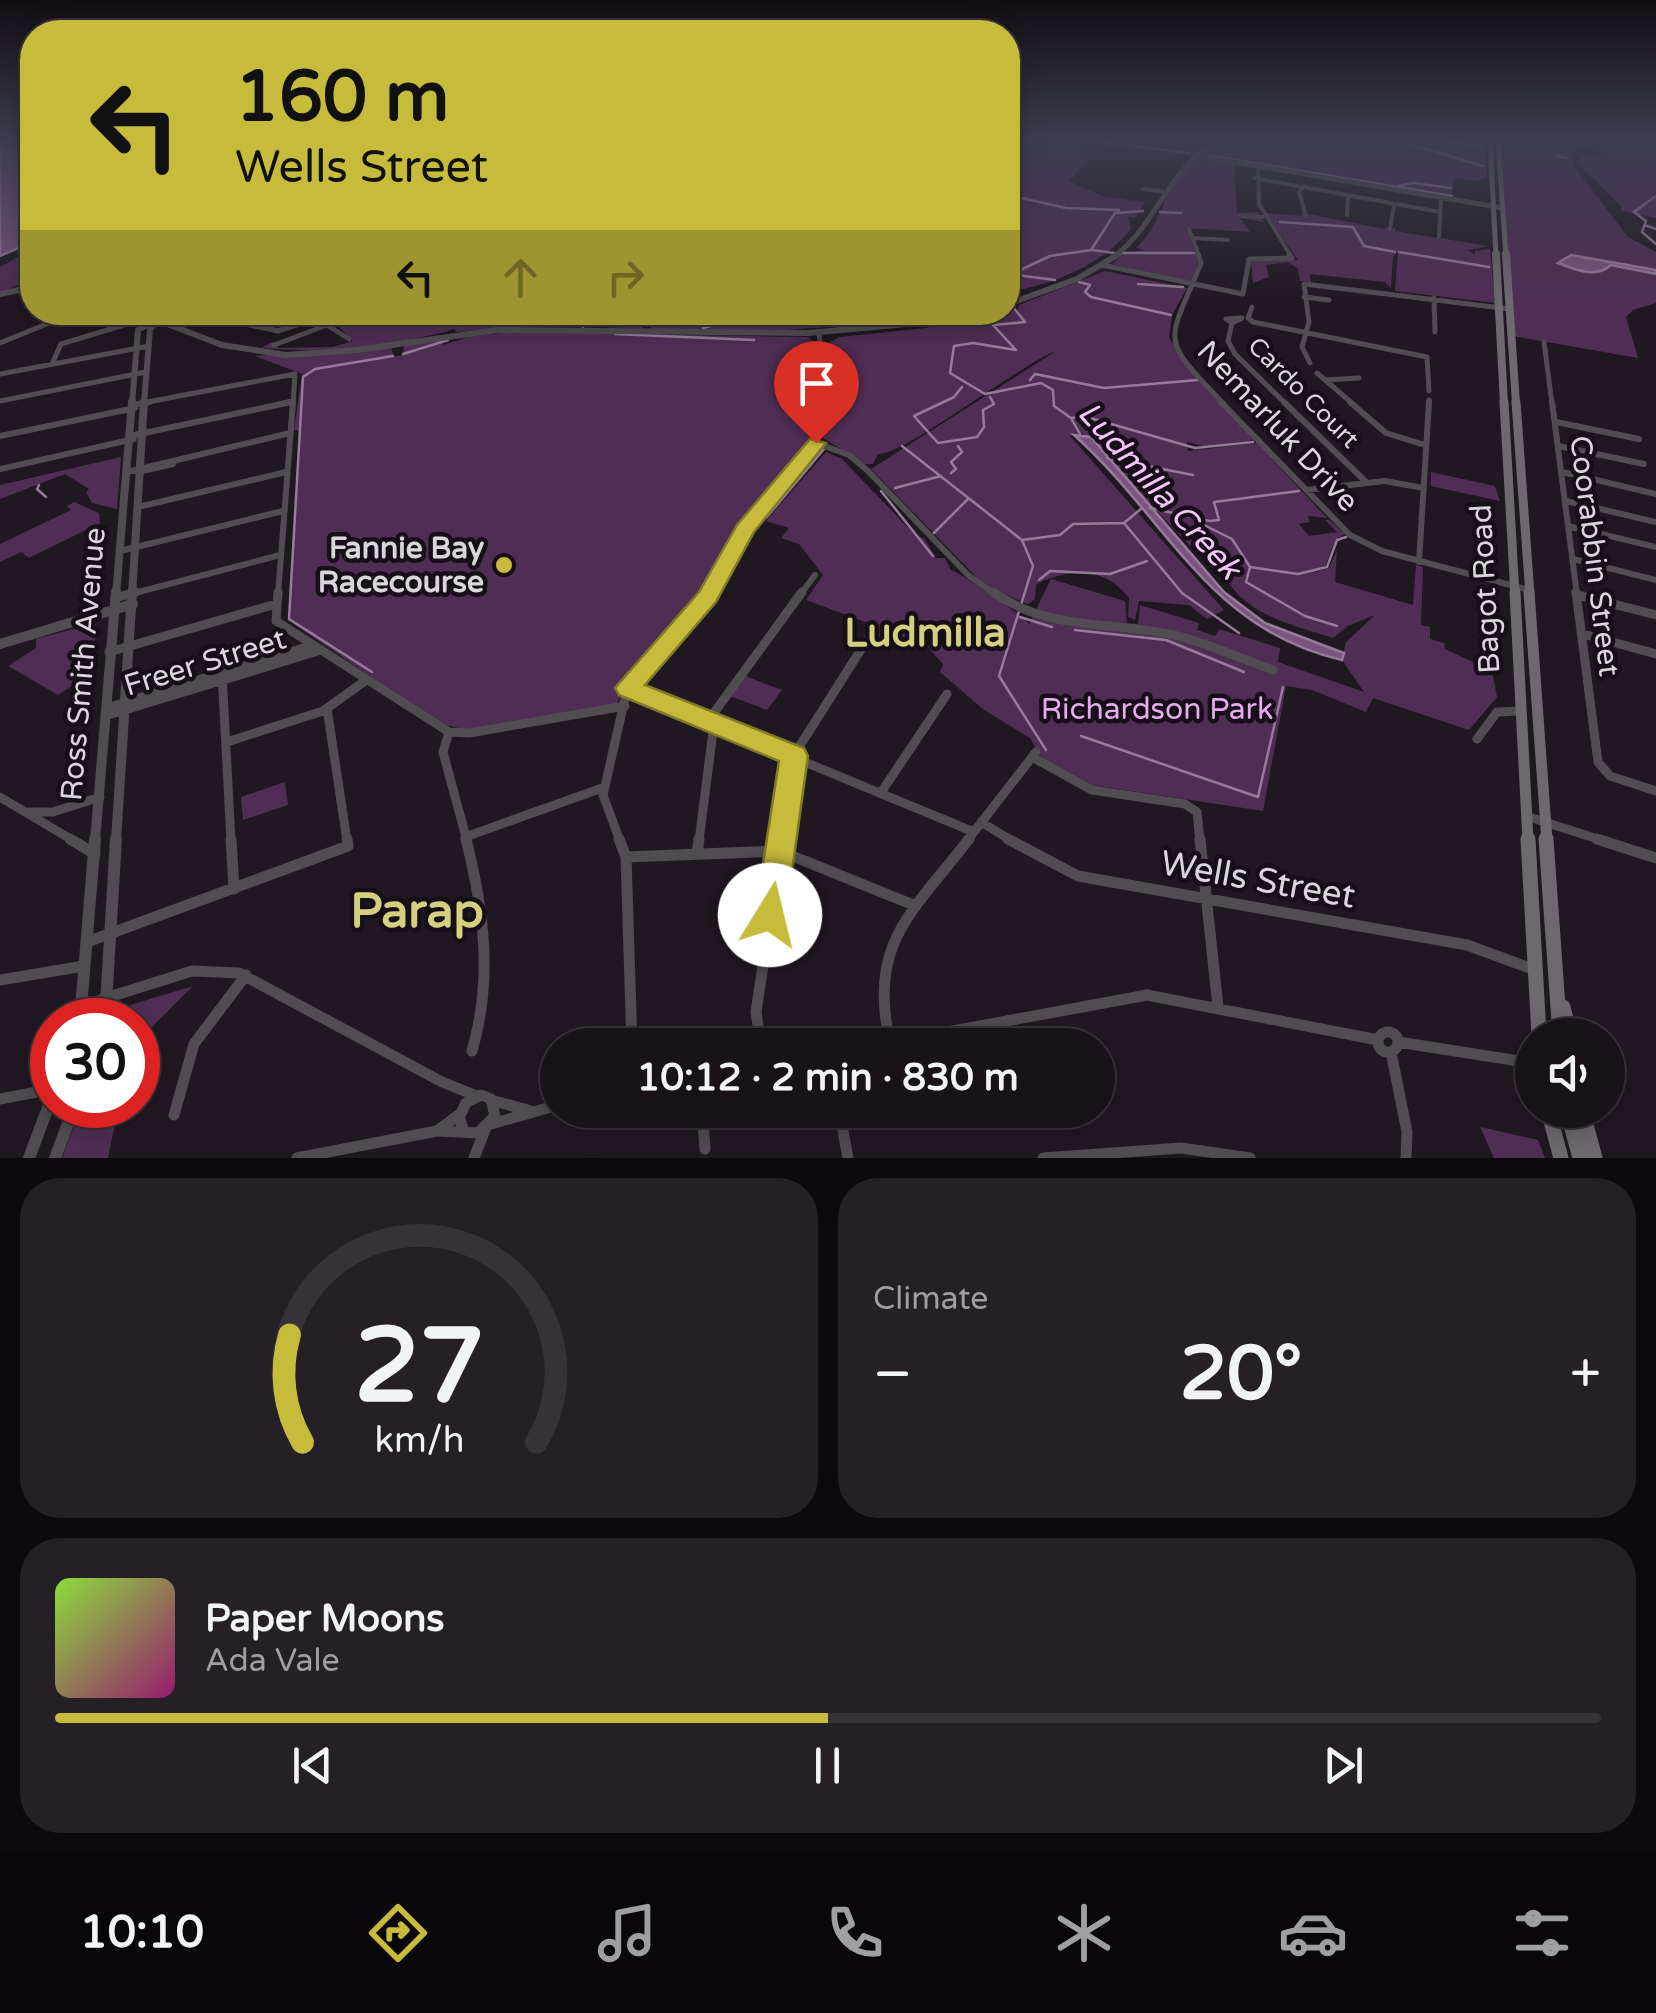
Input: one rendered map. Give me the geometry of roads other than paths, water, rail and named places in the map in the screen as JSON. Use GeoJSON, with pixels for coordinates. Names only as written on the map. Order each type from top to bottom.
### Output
{"type":"FeatureCollection","features":[{"type":"Feature","properties":{"kind":"main road","name":"Bagot Road"},"geometry":{"type":"LineString","coordinates":[[1496,194],[1559,1018]]}},
{"type":"Feature","properties":{"kind":"main road","name":"Bagot Road"},"geometry":{"type":"LineString","coordinates":[[1498,194],[1498,207]]}},
{"type":"Feature","properties":{"kind":"main road","name":"Bagot Road"},"geometry":{"type":"LineString","coordinates":[[1505,308],[1512,586],[1539,1018]]}},
{"type":"Feature","properties":{"kind":"main road","name":"Bagot Road"},"geometry":{"type":"LineString","coordinates":[[1558,989],[1566,1018]]}},
{"type":"Feature","properties":{"kind":"main road"},"geometry":{"type":"LineString","coordinates":[[1553,1128],[1561,1158]]}},
{"type":"Feature","properties":{"kind":"main road"},"geometry":{"type":"LineString","coordinates":[[1572,1128],[1580,1158]]}},
{"type":"Feature","properties":{"kind":"main road"},"geometry":{"type":"LineString","coordinates":[[1587,1128],[1595,1158]]}},
{"type":"Feature","properties":{"kind":"street"},"geometry":{"type":"LineString","coordinates":[[1020,299],[1102,265],[1119,253],[1138,236],[1161,194]]}},
{"type":"Feature","properties":{"kind":"street"},"geometry":{"type":"LineString","coordinates":[[1102,265],[1242,294],[1249,259],[1291,259],[1263,217],[1258,194]]}},
{"type":"Feature","properties":{"kind":"street"},"geometry":{"type":"LineString","coordinates":[[1300,194],[1306,216]]}},
{"type":"Feature","properties":{"kind":"street"},"geometry":{"type":"LineString","coordinates":[[1343,194],[1440,212]]}},
{"type":"Feature","properties":{"kind":"street"},"geometry":{"type":"LineString","coordinates":[[1413,194],[1498,207]]}},
{"type":"Feature","properties":{"kind":"street"},"geometry":{"type":"LineString","coordinates":[[1347,214],[1348,195]]}},
{"type":"Feature","properties":{"kind":"street"},"geometry":{"type":"LineString","coordinates":[[1439,237],[1440,199]]}},
{"type":"Feature","properties":{"kind":"street"},"geometry":{"type":"LineString","coordinates":[[1390,230],[1394,205]]}},
{"type":"Feature","properties":{"kind":"street"},"geometry":{"type":"LineString","coordinates":[[1242,216],[1263,217]]}},
{"type":"Feature","properties":{"kind":"street","name":"Nemarluk Drive"},"geometry":{"type":"LineString","coordinates":[[1189,229],[1201,264],[1172,326],[1175,349],[1306,490],[1350,535],[1382,552],[1529,590]]}},
{"type":"Feature","properties":{"kind":"street"},"geometry":{"type":"LineString","coordinates":[[1193,238],[1228,240]]}},
{"type":"Feature","properties":{"kind":"street"},"geometry":{"type":"LineString","coordinates":[[1310,363],[1302,347],[1306,333],[1304,284],[1505,308]]}},
{"type":"Feature","properties":{"kind":"street"},"geometry":{"type":"LineString","coordinates":[[1304,297],[1329,300]]}},
{"type":"Feature","properties":{"kind":"street"},"geometry":{"type":"LineString","coordinates":[[1434,298],[1434,332]]}},
{"type":"Feature","properties":{"kind":"street"},"geometry":{"type":"LineString","coordinates":[[1252,307],[1251,321],[1430,360],[1419,562]]}},
{"type":"Feature","properties":{"kind":"street","name":"Cardo Court"},"geometry":{"type":"LineString","coordinates":[[1232,323],[1228,341],[1235,354],[1367,483]]}},
{"type":"Feature","properties":{"kind":"street"},"geometry":{"type":"LineString","coordinates":[[0,343],[44,325]]}},
{"type":"Feature","properties":{"kind":"street"},"geometry":{"type":"LineString","coordinates":[[52,364],[61,344],[121,325]]}},
{"type":"Feature","properties":{"kind":"street"},"geometry":{"type":"LineString","coordinates":[[138,330],[140,325]]}},
{"type":"Feature","properties":{"kind":"street"},"geometry":{"type":"LineString","coordinates":[[138,330],[151,325]]}},
{"type":"Feature","properties":{"kind":"street","name":"Ross Smith Avenue"},"geometry":{"type":"LineString","coordinates":[[109,997],[146,372],[150,332],[156,325]]}},
{"type":"Feature","properties":{"kind":"street"},"geometry":{"type":"LineString","coordinates":[[169,325],[239,350],[330,352],[530,328],[705,336],[819,334],[906,325]]}},
{"type":"Feature","properties":{"kind":"street"},"geometry":{"type":"LineString","coordinates":[[245,325],[268,331],[289,325]]}},
{"type":"Feature","properties":{"kind":"street"},"geometry":{"type":"LineString","coordinates":[[274,349],[328,325],[349,338]]}},
{"type":"Feature","properties":{"kind":"street","name":"Ross Smith Avenue"},"geometry":{"type":"LineString","coordinates":[[83,998],[138,330]]}},
{"type":"Feature","properties":{"kind":"street"},"geometry":{"type":"LineString","coordinates":[[631,1028],[626,857],[604,803],[628,688],[708,596],[732,548],[816,443],[830,400],[819,334]]}},
{"type":"Feature","properties":{"kind":"street","name":"Coorabbin Street"},"geometry":{"type":"LineString","coordinates":[[1544,342],[1598,762],[1606,774],[1656,791]]}},
{"type":"Feature","properties":{"kind":"street"},"geometry":{"type":"LineString","coordinates":[[0,374],[149,346]]}},
{"type":"Feature","properties":{"kind":"street"},"geometry":{"type":"LineString","coordinates":[[0,401],[146,372]]}},
{"type":"Feature","properties":{"kind":"street"},"geometry":{"type":"LineString","coordinates":[[1317,373],[1390,436],[1425,445]]}},
{"type":"Feature","properties":{"kind":"street"},"geometry":{"type":"LineString","coordinates":[[0,436],[295,374],[276,604],[278,625],[449,732],[486,731],[624,706]]}},
{"type":"Feature","properties":{"kind":"street"},"geometry":{"type":"LineString","coordinates":[[1326,380],[1359,378]]}},
{"type":"Feature","properties":{"kind":"street"},"geometry":{"type":"LineString","coordinates":[[0,469],[292,401]]}},
{"type":"Feature","properties":{"kind":"street"},"geometry":{"type":"LineString","coordinates":[[1556,422],[1639,439]]}},
{"type":"Feature","properties":{"kind":"street"},"geometry":{"type":"LineString","coordinates":[[127,472],[289,435]]}},
{"type":"Feature","properties":{"kind":"street"},"geometry":{"type":"LineString","coordinates":[[816,443],[849,455],[968,575],[1020,608],[1062,623],[1166,634],[1273,670]]}},
{"type":"Feature","properties":{"kind":"street"},"geometry":{"type":"LineString","coordinates":[[1558,446],[1644,464]]}},
{"type":"Feature","properties":{"kind":"street"},"geometry":{"type":"LineString","coordinates":[[138,507],[286,472]]}},
{"type":"Feature","properties":{"kind":"street"},"geometry":{"type":"LineString","coordinates":[[1562,472],[1656,494]]}},
{"type":"Feature","properties":{"kind":"street"},"geometry":{"type":"LineString","coordinates":[[1306,490],[1394,481],[1423,488]]}},
{"type":"Feature","properties":{"kind":"street"},"geometry":{"type":"LineString","coordinates":[[1566,501],[1656,522]]}},
{"type":"Feature","properties":{"kind":"street"},"geometry":{"type":"LineString","coordinates":[[120,551],[283,512]]}},
{"type":"Feature","properties":{"kind":"street"},"geometry":{"type":"LineString","coordinates":[[1568,526],[1656,548]]}},
{"type":"Feature","properties":{"kind":"street"},"geometry":{"type":"LineString","coordinates":[[0,644],[115,604],[280,555]]}},
{"type":"Feature","properties":{"kind":"street"},"geometry":{"type":"LineString","coordinates":[[1572,559],[1656,580]]}},
{"type":"Feature","properties":{"kind":"street"},"geometry":{"type":"LineString","coordinates":[[697,854],[711,722],[815,575]]}},
{"type":"Feature","properties":{"kind":"street"},"geometry":{"type":"LineString","coordinates":[[1578,595],[1656,615]]}},
{"type":"Feature","properties":{"kind":"street"},"geometry":{"type":"LineString","coordinates":[[109,652],[276,604]]}},
{"type":"Feature","properties":{"kind":"street"},"geometry":{"type":"LineString","coordinates":[[1583,634],[1656,654]]}},
{"type":"Feature","properties":{"kind":"street"},"geometry":{"type":"LineString","coordinates":[[758,1028],[756,1012],[794,756],[866,640]]}},
{"type":"Feature","properties":{"kind":"street","name":"Freer Street"},"geometry":{"type":"LineString","coordinates":[[106,712],[314,649]]}},
{"type":"Feature","properties":{"kind":"street"},"geometry":{"type":"LineString","coordinates":[[223,677],[234,889]]}},
{"type":"Feature","properties":{"kind":"street"},"geometry":{"type":"LineString","coordinates":[[227,742],[327,708],[365,681]]}},
{"type":"Feature","properties":{"kind":"street","name":"Wells Street"},"geometry":{"type":"LineString","coordinates":[[628,688],[977,827],[1069,873],[1467,945],[1535,970]]}},
{"type":"Feature","properties":{"kind":"street"},"geometry":{"type":"LineString","coordinates":[[882,791],[947,694]]}},
{"type":"Feature","properties":{"kind":"street"},"geometry":{"type":"LineString","coordinates":[[87,942],[348,846],[327,708]]}},
{"type":"Feature","properties":{"kind":"street"},"geometry":{"type":"LineString","coordinates":[[1477,740],[1496,712],[1520,711]]}},
{"type":"Feature","properties":{"kind":"street"},"geometry":{"type":"LineString","coordinates":[[449,732],[443,752],[481,895],[486,942],[480,1025],[472,1051]]}},
{"type":"Feature","properties":{"kind":"street"},"geometry":{"type":"LineString","coordinates":[[883,1028],[880,999],[892,939],[1034,754],[1092,790],[1194,809],[1218,1007]]}},
{"type":"Feature","properties":{"kind":"street"},"geometry":{"type":"LineString","coordinates":[[465,837],[605,787]]}},
{"type":"Feature","properties":{"kind":"street"},"geometry":{"type":"LineString","coordinates":[[25,812],[52,812],[122,790]]}},
{"type":"Feature","properties":{"kind":"street"},"geometry":{"type":"LineString","coordinates":[[0,796],[95,854]]}},
{"type":"Feature","properties":{"kind":"street"},"geometry":{"type":"LineString","coordinates":[[1526,816],[1656,858]]}},
{"type":"Feature","properties":{"kind":"street"},"geometry":{"type":"LineString","coordinates":[[626,857],[780,851],[916,906]]}},
{"type":"Feature","properties":{"kind":"street"},"geometry":{"type":"LineString","coordinates":[[0,980],[110,960]]}},
{"type":"Feature","properties":{"kind":"street"},"geometry":{"type":"LineString","coordinates":[[109,997],[192,971],[246,975],[450,1086],[528,1110]]}},
{"type":"Feature","properties":{"kind":"street"},"geometry":{"type":"LineString","coordinates":[[174,1115],[194,1044],[246,975]]}},
{"type":"Feature","properties":{"kind":"street"},"geometry":{"type":"LineString","coordinates":[[967,1028],[1132,996],[1218,1007],[1378,1040],[1394,1047],[1515,1061]]}},
{"type":"Feature","properties":{"kind":"street"},"geometry":{"type":"LineString","coordinates":[[1394,1047],[1407,1132],[1406,1158]]}},
{"type":"Feature","properties":{"kind":"street"},"geometry":{"type":"LineString","coordinates":[[450,1086],[474,1158]]}},
{"type":"Feature","properties":{"kind":"street"},"geometry":{"type":"LineString","coordinates":[[0,1098],[30,1092]]}},
{"type":"Feature","properties":{"kind":"street"},"geometry":{"type":"LineString","coordinates":[[437,1131],[477,1096]]}},
{"type":"Feature","properties":{"kind":"street"},"geometry":{"type":"LineString","coordinates":[[474,1158],[494,1102]]}},
{"type":"Feature","properties":{"kind":"street"},"geometry":{"type":"LineString","coordinates":[[297,1158],[357,1152],[437,1131],[464,1131],[540,1108]]}},
{"type":"Feature","properties":{"kind":"street"},"geometry":{"type":"LineString","coordinates":[[29,1158],[40,1128]]}},
{"type":"Feature","properties":{"kind":"street"},"geometry":{"type":"LineString","coordinates":[[55,1158],[66,1128]]}},
{"type":"Feature","properties":{"kind":"street"},"geometry":{"type":"LineString","coordinates":[[704,1128],[706,1149]]}},
{"type":"Feature","properties":{"kind":"street"},"geometry":{"type":"LineString","coordinates":[[842,1128],[848,1158]]}},
{"type":"Feature","properties":{"kind":"street"},"geometry":{"type":"LineString","coordinates":[[1043,1158],[1181,1148],[1250,1158]]}},
{"type":"Feature","properties":{"kind":"waterway"},"geometry":{"type":"LineString","coordinates":[[1440,194],[1452,196]]}},
{"type":"Feature","properties":{"kind":"waterway"},"geometry":{"type":"LineString","coordinates":[[1656,196],[1634,212],[1646,221],[1642,232],[1656,244]]}},
{"type":"Feature","properties":{"kind":"waterway"},"geometry":{"type":"LineString","coordinates":[[1020,198],[1066,208],[1119,210]]}},
{"type":"Feature","properties":{"kind":"waterway"},"geometry":{"type":"LineString","coordinates":[[1020,270],[1050,256],[1091,250],[1115,213],[1143,211]]}},
{"type":"Feature","properties":{"kind":"waterway"},"geometry":{"type":"LineString","coordinates":[[1160,212],[1181,213]]}},
{"type":"Feature","properties":{"kind":"waterway"},"geometry":{"type":"LineString","coordinates":[[1280,222],[1353,227],[1364,246],[1395,252]]}},
{"type":"Feature","properties":{"kind":"waterway"},"geometry":{"type":"LineString","coordinates":[[1645,225],[1656,229]]}},
{"type":"Feature","properties":{"kind":"waterway"},"geometry":{"type":"LineString","coordinates":[[1092,250],[1114,253]]}},
{"type":"Feature","properties":{"kind":"waterway"},"geometry":{"type":"LineString","coordinates":[[1399,252],[1489,267]]}},
{"type":"Feature","properties":{"kind":"waterway"},"geometry":{"type":"LineString","coordinates":[[1122,253],[1194,253]]}},
{"type":"Feature","properties":{"kind":"waterway"},"geometry":{"type":"LineString","coordinates":[[1020,275],[1055,280]]}},
{"type":"Feature","properties":{"kind":"waterway"},"geometry":{"type":"LineString","coordinates":[[1079,282],[1090,285],[1085,292],[1091,297],[1171,315]]}},
{"type":"Feature","properties":{"kind":"waterway"},"geometry":{"type":"LineString","coordinates":[[1138,284],[1183,287]]}},
{"type":"Feature","properties":{"kind":"waterway","name":"Ludmilla Creek"},"geometry":{"type":"LineString","coordinates":[[1020,316],[1025,322],[1020,322]]}},
{"type":"Feature","properties":{"kind":"waterway"},"geometry":{"type":"LineString","coordinates":[[703,328],[714,325]]}},
{"type":"Feature","properties":{"kind":"waterway","name":"Ludmilla Creek"},"geometry":{"type":"LineString","coordinates":[[993,325],[1016,350],[973,343],[954,346],[950,373],[985,394],[1041,383],[1053,390],[1054,406],[1071,418],[1080,434]]}},
{"type":"Feature","properties":{"kind":"waterway"},"geometry":{"type":"LineString","coordinates":[[615,334],[754,340]]}},
{"type":"Feature","properties":{"kind":"waterway"},"geometry":{"type":"LineString","coordinates":[[403,354],[448,340]]}},
{"type":"Feature","properties":{"kind":"waterway"},"geometry":{"type":"LineString","coordinates":[[372,672],[289,619],[303,377],[315,369],[393,356]]}},
{"type":"Feature","properties":{"kind":"waterway"},"geometry":{"type":"LineString","coordinates":[[1030,380],[1035,374],[1104,388],[1198,380]]}},
{"type":"Feature","properties":{"kind":"waterway"},"geometry":{"type":"LineString","coordinates":[[962,387],[954,397],[914,416],[938,443],[977,437],[984,427],[983,410],[994,404],[990,397]]}},
{"type":"Feature","properties":{"kind":"waterway"},"geometry":{"type":"LineString","coordinates":[[1072,418],[1083,416],[1195,448],[1253,442]]}},
{"type":"Feature","properties":{"kind":"waterway"},"geometry":{"type":"LineString","coordinates":[[902,446],[940,476]]}},
{"type":"Feature","properties":{"kind":"waterway"},"geometry":{"type":"LineString","coordinates":[[951,473],[956,469],[951,462],[962,452],[958,446]]}},
{"type":"Feature","properties":{"kind":"waterway"},"geometry":{"type":"LineString","coordinates":[[767,517],[824,449]]}},
{"type":"Feature","properties":{"kind":"waterway"},"geometry":{"type":"LineString","coordinates":[[1107,458],[1193,475]]}},
{"type":"Feature","properties":{"kind":"waterway"},"geometry":{"type":"LineString","coordinates":[[895,488],[940,476]]}},
{"type":"Feature","properties":{"kind":"waterway"},"geometry":{"type":"LineString","coordinates":[[940,476],[1022,540]]}},
{"type":"Feature","properties":{"kind":"waterway"},"geometry":{"type":"LineString","coordinates":[[39,485],[37,489],[46,497]]}},
{"type":"Feature","properties":{"kind":"waterway"},"geometry":{"type":"LineString","coordinates":[[881,491],[933,556]]}},
{"type":"Feature","properties":{"kind":"waterway"},"geometry":{"type":"LineString","coordinates":[[1150,508],[1219,520],[1214,502],[1299,491]]}},
{"type":"Feature","properties":{"kind":"waterway"},"geometry":{"type":"LineString","coordinates":[[934,533],[968,499]]}},
{"type":"Feature","properties":{"kind":"waterway"},"geometry":{"type":"LineString","coordinates":[[1124,523],[1142,508]]}},
{"type":"Feature","properties":{"kind":"waterway"},"geometry":{"type":"LineString","coordinates":[[1022,540],[1060,535],[1073,524],[1124,523]]}},
{"type":"Feature","properties":{"kind":"waterway"},"geometry":{"type":"LineString","coordinates":[[1124,523],[1182,593],[1239,633]]}},
{"type":"Feature","properties":{"kind":"waterway"},"geometry":{"type":"LineString","coordinates":[[1204,525],[1232,539],[1250,567]]}},
{"type":"Feature","properties":{"kind":"waterway"},"geometry":{"type":"LineString","coordinates":[[1250,567],[1298,574],[1327,567],[1337,540],[1346,537]]}},
{"type":"Feature","properties":{"kind":"waterway"},"geometry":{"type":"LineString","coordinates":[[1022,540],[1033,566],[999,676],[1046,750]]}},
{"type":"Feature","properties":{"kind":"waterway"},"geometry":{"type":"LineString","coordinates":[[1039,580],[1050,571],[1110,574],[1147,561]]}},
{"type":"Feature","properties":{"kind":"waterway"},"geometry":{"type":"LineString","coordinates":[[1250,567],[1246,582],[1305,616],[1337,626]]}},
{"type":"Feature","properties":{"kind":"waterway"},"geometry":{"type":"LineString","coordinates":[[1020,617],[1052,627]]}},
{"type":"Feature","properties":{"kind":"waterway"},"geometry":{"type":"LineString","coordinates":[[1075,630],[1166,640],[1244,672]]}},
{"type":"Feature","properties":{"kind":"waterway"},"geometry":{"type":"LineString","coordinates":[[1081,736],[1258,797],[1283,687]]}},
{"type":"Feature","properties":{"kind":"place","name":"Fannie Bay Racecourse"},"geometry":{"type":"Point","coordinates":[504,565]}},
{"type":"Feature","properties":{"kind":"district","name":"Ludmilla"},"geometry":{"type":"Point","coordinates":[925,632]}},
{"type":"Feature","properties":{"kind":"district","name":"Parap"},"geometry":{"type":"Point","coordinates":[417,910]}},
{"type":"Feature","properties":{"kind":"park label","name":"Richardson Park"},"geometry":{"type":"Point","coordinates":[1157,709]}}]}
